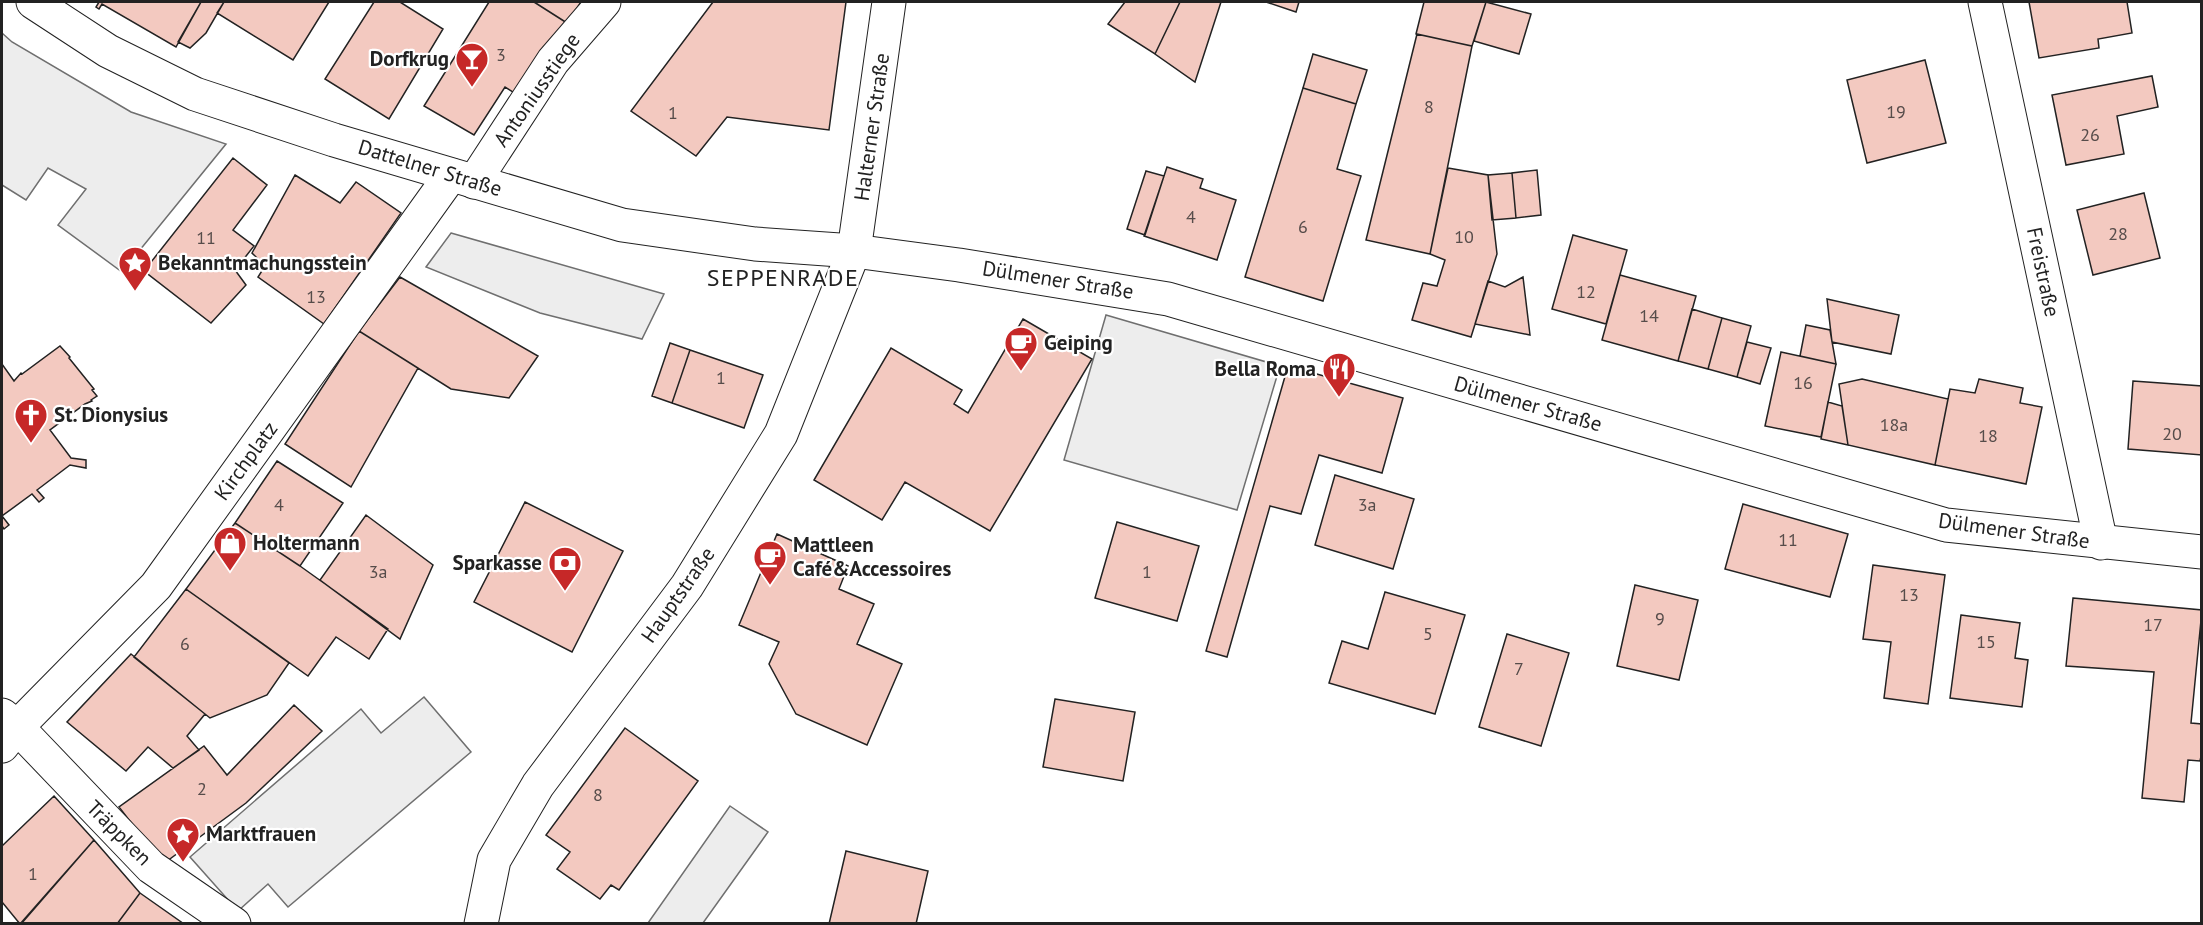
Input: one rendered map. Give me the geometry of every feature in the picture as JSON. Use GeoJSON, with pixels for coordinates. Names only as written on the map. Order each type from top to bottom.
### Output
{"type":"FeatureCollection","features":[{"type":"Feature","properties":{"kind":"street","name":"Dattelner Straße"},"geometry":{"type":"LineString","coordinates":[[33,2],[108,51],[195,94],[334,140],[622,225],[755,244],[854,252]]}},
{"type":"Feature","properties":{"kind":"street","name":"Antoniusstiege"},"geometry":{"type":"LineString","coordinates":[[462,178],[553,61],[604,2]]}},
{"type":"Feature","properties":{"kind":"street","name":"Halterner Straße"},"geometry":{"type":"LineString","coordinates":[[854,252],[889,2]]}},
{"type":"Feature","properties":{"kind":"street","name":"Freistraße"},"geometry":{"type":"LineString","coordinates":[[1985,2],[2101,543]]}},
{"type":"Feature","properties":{"kind":"street","name":"Kirchplatz"},"geometry":{"type":"LineString","coordinates":[[6,730],[156,586],[462,178]]}},
{"type":"Feature","properties":{"kind":"street","name":"Dülmener Straße"},"geometry":{"type":"LineString","coordinates":[[854,252],[971,266],[1168,298],[1946,525],[2202,552]]}},
{"type":"Feature","properties":{"kind":"street","name":"Hauptstraße"},"geometry":{"type":"LineString","coordinates":[[481,924],[494,860],[538,785],[687,586],[781,434],[854,252]]}},
{"type":"Feature","properties":{"kind":"street","name":"Träppken"},"geometry":{"type":"LineString","coordinates":[[6,730],[151,867],[234,924]]}},
{"type":"Feature","properties":{"kind":"shaded area"},"geometry":{"type":"Polygon","coordinates":[[[2,33],[12,42],[131,112],[226,144],[122,272],[58,225],[86,189],[48,168],[26,200],[2,185],[2,33]]]}},
{"type":"Feature","properties":{"kind":"shaded area"},"geometry":{"type":"Polygon","coordinates":[[[451,233],[664,294],[642,339],[540,313],[426,267],[451,233]]]}},
{"type":"Feature","properties":{"kind":"shaded area"},"geometry":{"type":"Polygon","coordinates":[[[1106,315],[1280,366],[1237,510],[1064,460],[1106,315]]]}},
{"type":"Feature","properties":{"kind":"shaded area"},"geometry":{"type":"Polygon","coordinates":[[[424,697],[471,752],[288,907],[268,884],[238,911],[190,857],[361,709],[381,733],[424,697]]]}},
{"type":"Feature","properties":{"kind":"shaded area"},"geometry":{"type":"Polygon","coordinates":[[[730,806],[768,832],[703,923],[648,923],[730,806]]]}},
{"type":"Feature","properties":{"kind":"building"},"geometry":{"type":"Polygon","coordinates":[[[99,2],[201,2],[176,47],[102,4],[99,9],[96,7],[99,2]]]}},
{"type":"Feature","properties":{"kind":"building"},"geometry":{"type":"Polygon","coordinates":[[[201,2],[224,2],[206,33],[190,48],[178,42],[201,2]]]}},
{"type":"Feature","properties":{"kind":"building"},"geometry":{"type":"Polygon","coordinates":[[[224,2],[329,2],[293,60],[217,13],[224,2]]]}},
{"type":"Feature","properties":{"kind":"building"},"geometry":{"type":"Polygon","coordinates":[[[374,2],[400,2],[443,29],[389,119],[325,79],[374,2]]]}},
{"type":"Feature","properties":{"kind":"building"},"geometry":{"type":"Polygon","coordinates":[[[489,2],[534,2],[567,23],[519,96],[505,87],[474,135],[424,106],[489,2]]]}},
{"type":"Feature","properties":{"kind":"building"},"geometry":{"type":"Polygon","coordinates":[[[534,2],[581,2],[567,23],[534,2]]]}},
{"type":"Feature","properties":{"kind":"building"},"geometry":{"type":"Polygon","coordinates":[[[713,2],[846,2],[829,130],[727,117],[696,156],[631,111],[713,2]]]}},
{"type":"Feature","properties":{"kind":"building"},"geometry":{"type":"Polygon","coordinates":[[[1125,2],[1180,2],[1155,54],[1108,24],[1125,2]]]}},
{"type":"Feature","properties":{"kind":"building"},"geometry":{"type":"Polygon","coordinates":[[[1180,2],[1221,2],[1195,82],[1155,54],[1180,2]]]}},
{"type":"Feature","properties":{"kind":"building"},"geometry":{"type":"Polygon","coordinates":[[[1266,2],[1299,2],[1296,12],[1266,2]]]}},
{"type":"Feature","properties":{"kind":"building"},"geometry":{"type":"Polygon","coordinates":[[[1424,2],[1486,2],[1472,46],[1416,34],[1424,2]]]}},
{"type":"Feature","properties":{"kind":"building"},"geometry":{"type":"Polygon","coordinates":[[[1486,2],[1531,14],[1519,54],[1474,41],[1486,2]]]}},
{"type":"Feature","properties":{"kind":"building"},"geometry":{"type":"Polygon","coordinates":[[[2029,2],[2127,2],[2132,33],[2098,39],[2099,48],[2039,58],[2029,2]]]}},
{"type":"Feature","properties":{"kind":"building"},"geometry":{"type":"Polygon","coordinates":[[[1417,34],[1472,46],[1430,254],[1366,240],[1417,34]]]}},
{"type":"Feature","properties":{"kind":"building"},"geometry":{"type":"Polygon","coordinates":[[[1313,54],[1367,70],[1356,104],[1303,88],[1313,54]]]}},
{"type":"Feature","properties":{"kind":"building"},"geometry":{"type":"Polygon","coordinates":[[[1925,60],[1946,143],[1867,163],[1847,80],[1925,60]]]}},
{"type":"Feature","properties":{"kind":"building"},"geometry":{"type":"Polygon","coordinates":[[[2152,76],[2158,107],[2117,116],[2124,154],[2066,165],[2052,95],[2152,76]]]}},
{"type":"Feature","properties":{"kind":"building"},"geometry":{"type":"Polygon","coordinates":[[[1303,88],[1356,104],[1337,169],[1361,176],[1323,301],[1245,277],[1303,88]]]}},
{"type":"Feature","properties":{"kind":"building"},"geometry":{"type":"Polygon","coordinates":[[[233,158],[267,185],[233,230],[254,246],[235,270],[246,285],[211,323],[144,271],[233,158]]]}},
{"type":"Feature","properties":{"kind":"building"},"geometry":{"type":"Polygon","coordinates":[[[1167,167],[1203,179],[1200,188],[1236,200],[1217,260],[1144,236],[1167,167]]]}},
{"type":"Feature","properties":{"kind":"building"},"geometry":{"type":"Polygon","coordinates":[[[1448,168],[1488,175],[1497,254],[1471,337],[1412,320],[1423,283],[1437,286],[1445,260],[1430,254],[1448,168]]]}},
{"type":"Feature","properties":{"kind":"building"},"geometry":{"type":"Polygon","coordinates":[[[1537,170],[1541,215],[1516,218],[1512,173],[1537,170]]]}},
{"type":"Feature","properties":{"kind":"building"},"geometry":{"type":"Polygon","coordinates":[[[1146,171],[1164,176],[1145,235],[1127,229],[1146,171]]]}},
{"type":"Feature","properties":{"kind":"building"},"geometry":{"type":"Polygon","coordinates":[[[1512,173],[1516,218],[1492,220],[1488,175],[1512,173]]]}},
{"type":"Feature","properties":{"kind":"building"},"geometry":{"type":"Polygon","coordinates":[[[295,175],[340,203],[356,182],[401,213],[324,324],[258,277],[265,266],[252,253],[295,175]]]}},
{"type":"Feature","properties":{"kind":"building"},"geometry":{"type":"Polygon","coordinates":[[[2144,193],[2160,258],[2093,275],[2077,210],[2144,193]]]}},
{"type":"Feature","properties":{"kind":"building"},"geometry":{"type":"Polygon","coordinates":[[[1573,235],[1627,250],[1606,324],[1552,309],[1573,235]]]}},
{"type":"Feature","properties":{"kind":"building"},"geometry":{"type":"Polygon","coordinates":[[[1620,275],[1696,296],[1678,361],[1602,340],[1620,275]]]}},
{"type":"Feature","properties":{"kind":"building"},"geometry":{"type":"Polygon","coordinates":[[[400,277],[538,356],[509,398],[451,389],[359,331],[400,277]]]}},
{"type":"Feature","properties":{"kind":"building"},"geometry":{"type":"Polygon","coordinates":[[[1523,277],[1530,335],[1475,324],[1488,281],[1505,287],[1523,277]]]}},
{"type":"Feature","properties":{"kind":"building"},"geometry":{"type":"Polygon","coordinates":[[[1827,299],[1899,315],[1891,354],[1832,342],[1827,299]]]}},
{"type":"Feature","properties":{"kind":"building"},"geometry":{"type":"Polygon","coordinates":[[[1692,309],[1722,318],[1708,369],[1678,361],[1692,309]]]}},
{"type":"Feature","properties":{"kind":"building"},"geometry":{"type":"Polygon","coordinates":[[[1722,318],[1751,326],[1737,377],[1708,369],[1722,318]]]}},
{"type":"Feature","properties":{"kind":"building"},"geometry":{"type":"Polygon","coordinates":[[[1023,319],[1092,359],[990,531],[905,482],[882,520],[814,480],[891,348],[962,390],[954,404],[968,413],[1023,319]]]}},
{"type":"Feature","properties":{"kind":"building"},"geometry":{"type":"Polygon","coordinates":[[[1806,325],[1830,330],[1836,364],[1800,356],[1806,325]]]}},
{"type":"Feature","properties":{"kind":"building"},"geometry":{"type":"Polygon","coordinates":[[[359,331],[418,368],[351,487],[285,444],[359,331]]]}},
{"type":"Feature","properties":{"kind":"building"},"geometry":{"type":"Polygon","coordinates":[[[1747,342],[1771,348],[1760,384],[1737,377],[1747,342]]]}},
{"type":"Feature","properties":{"kind":"building"},"geometry":{"type":"Polygon","coordinates":[[[670,343],[690,350],[672,403],[652,396],[670,343]]]}},
{"type":"Feature","properties":{"kind":"building","name":"St. Dionysius"},"geometry":{"type":"Polygon","coordinates":[[[60,346],[97,396],[50,430],[71,458],[86,460],[86,468],[70,465],[37,490],[44,498],[39,502],[32,494],[2,516],[2,364],[14,381],[21,373],[60,346]]]}},
{"type":"Feature","properties":{"kind":"building"},"geometry":{"type":"Polygon","coordinates":[[[690,350],[763,375],[744,428],[672,403],[690,350]]]}},
{"type":"Feature","properties":{"kind":"building"},"geometry":{"type":"Polygon","coordinates":[[[1781,352],[1836,364],[1821,437],[1765,426],[1781,352]]]}},
{"type":"Feature","properties":{"kind":"building"},"geometry":{"type":"Polygon","coordinates":[[[1288,366],[1403,398],[1382,473],[1319,455],[1301,514],[1270,506],[1227,657],[1206,651],[1288,366]]]}},
{"type":"Feature","properties":{"kind":"building"},"geometry":{"type":"Polygon","coordinates":[[[1862,379],[1948,399],[1935,465],[1848,445],[1839,384],[1862,379]]]}},
{"type":"Feature","properties":{"kind":"building"},"geometry":{"type":"Polygon","coordinates":[[[1979,379],[2023,388],[2020,403],[2042,407],[2026,484],[1935,465],[1950,389],[1975,393],[1979,379]]]}},
{"type":"Feature","properties":{"kind":"building"},"geometry":{"type":"Polygon","coordinates":[[[2133,381],[2202,386],[2202,455],[2128,449],[2133,381]]]}},
{"type":"Feature","properties":{"kind":"building"},"geometry":{"type":"Polygon","coordinates":[[[1828,402],[1842,406],[1848,445],[1821,439],[1828,402]]]}},
{"type":"Feature","properties":{"kind":"building"},"geometry":{"type":"Polygon","coordinates":[[[277,461],[343,503],[300,566],[235,523],[277,461]]]}},
{"type":"Feature","properties":{"kind":"building"},"geometry":{"type":"Polygon","coordinates":[[[1335,475],[1414,499],[1393,569],[1315,545],[1335,475]]]}},
{"type":"Feature","properties":{"kind":"building"},"geometry":{"type":"Polygon","coordinates":[[[525,502],[623,551],[572,652],[474,602],[525,502]]]}},
{"type":"Feature","properties":{"kind":"building"},"geometry":{"type":"Polygon","coordinates":[[[1743,504],[1848,534],[1830,597],[1725,569],[1743,504]]]}},
{"type":"Feature","properties":{"kind":"building"},"geometry":{"type":"Polygon","coordinates":[[[366,515],[433,565],[400,639],[320,580],[366,515]]]}},
{"type":"Feature","properties":{"kind":"building"},"geometry":{"type":"Polygon","coordinates":[[[2,516],[9,525],[4,529],[2,526],[2,516]]]}},
{"type":"Feature","properties":{"kind":"building"},"geometry":{"type":"Polygon","coordinates":[[[1117,522],[1199,546],[1177,621],[1095,598],[1117,522]]]}},
{"type":"Feature","properties":{"kind":"building"},"geometry":{"type":"Polygon","coordinates":[[[235,523],[388,629],[369,659],[336,637],[308,676],[186,589],[235,523]]]}},
{"type":"Feature","properties":{"kind":"building"},"geometry":{"type":"Polygon","coordinates":[[[777,534],[848,566],[839,589],[874,604],[857,644],[902,664],[867,745],[796,714],[769,664],[779,642],[739,625],[777,534]]]}},
{"type":"Feature","properties":{"kind":"building"},"geometry":{"type":"Polygon","coordinates":[[[1873,565],[1945,575],[1928,704],[1884,698],[1891,642],[1863,639],[1873,565]]]}},
{"type":"Feature","properties":{"kind":"building"},"geometry":{"type":"Polygon","coordinates":[[[1635,585],[1698,600],[1679,680],[1617,666],[1635,585]]]}},
{"type":"Feature","properties":{"kind":"building"},"geometry":{"type":"Polygon","coordinates":[[[186,589],[289,663],[267,695],[210,718],[134,657],[186,589]]]}},
{"type":"Feature","properties":{"kind":"building"},"geometry":{"type":"Polygon","coordinates":[[[1385,592],[1465,615],[1435,714],[1329,683],[1342,641],[1368,649],[1385,592]]]}},
{"type":"Feature","properties":{"kind":"building"},"geometry":{"type":"Polygon","coordinates":[[[2073,598],[2202,610],[2191,723],[2202,724],[2202,752],[2200,761],[2188,760],[2184,802],[2142,798],[2154,672],[2066,666],[2073,598]]]}},
{"type":"Feature","properties":{"kind":"building"},"geometry":{"type":"Polygon","coordinates":[[[1961,615],[2020,623],[2015,658],[2028,660],[2022,707],[1950,698],[1961,615]]]}},
{"type":"Feature","properties":{"kind":"building"},"geometry":{"type":"Polygon","coordinates":[[[1507,634],[1569,653],[1541,746],[1479,727],[1507,634]]]}},
{"type":"Feature","properties":{"kind":"building"},"geometry":{"type":"Polygon","coordinates":[[[131,654],[205,714],[187,736],[199,750],[173,768],[148,747],[126,771],[67,722],[131,654]]]}},
{"type":"Feature","properties":{"kind":"building"},"geometry":{"type":"Polygon","coordinates":[[[1055,699],[1135,712],[1123,781],[1043,767],[1055,699]]]}},
{"type":"Feature","properties":{"kind":"building"},"geometry":{"type":"Polygon","coordinates":[[[294,705],[322,731],[246,803],[163,864],[119,807],[204,746],[227,775],[294,705]]]}},
{"type":"Feature","properties":{"kind":"building"},"geometry":{"type":"Polygon","coordinates":[[[625,728],[698,781],[619,890],[611,885],[600,899],[557,869],[570,852],[546,835],[625,728]]]}},
{"type":"Feature","properties":{"kind":"building"},"geometry":{"type":"Polygon","coordinates":[[[54,796],[94,840],[20,924],[2,902],[2,846],[54,796]]]}},
{"type":"Feature","properties":{"kind":"building"},"geometry":{"type":"Polygon","coordinates":[[[94,840],[140,893],[117,924],[21,924],[94,840]]]}},
{"type":"Feature","properties":{"kind":"building"},"geometry":{"type":"Polygon","coordinates":[[[846,851],[928,871],[916,924],[829,924],[846,851]]]}},
{"type":"Feature","properties":{"kind":"building"},"geometry":{"type":"Polygon","coordinates":[[[140,893],[184,924],[117,924],[140,893]]]}},
{"type":"Feature","properties":{"kind":"place","name":"Dorfkrug"},"geometry":{"type":"Point","coordinates":[472,88]}},
{"type":"Feature","properties":{"kind":"place","name":"Bekanntmachungsstein"},"geometry":{"type":"Point","coordinates":[135,292]}},
{"type":"Feature","properties":{"kind":"place","name":"Geiping"},"geometry":{"type":"Point","coordinates":[1021,372]}},
{"type":"Feature","properties":{"kind":"place","name":"Bella Roma"},"geometry":{"type":"Point","coordinates":[1339,398]}},
{"type":"Feature","properties":{"kind":"place","name":"St. Dionysius"},"geometry":{"type":"Point","coordinates":[31,444]}},
{"type":"Feature","properties":{"kind":"place","name":"Holtermann"},"geometry":{"type":"Point","coordinates":[230,572]}},
{"type":"Feature","properties":{"kind":"place","name":"Mattleen Café&Accessoires"},"geometry":{"type":"Point","coordinates":[770,586]}},
{"type":"Feature","properties":{"kind":"place","name":"Sparkasse"},"geometry":{"type":"Point","coordinates":[565,592]}},
{"type":"Feature","properties":{"kind":"place","name":"Marktfrauen"},"geometry":{"type":"Point","coordinates":[183,863]}},
{"type":"Feature","properties":{"kind":"district","name":"SEPPENRADE"},"geometry":{"type":"Point","coordinates":[783,278]}}]}
